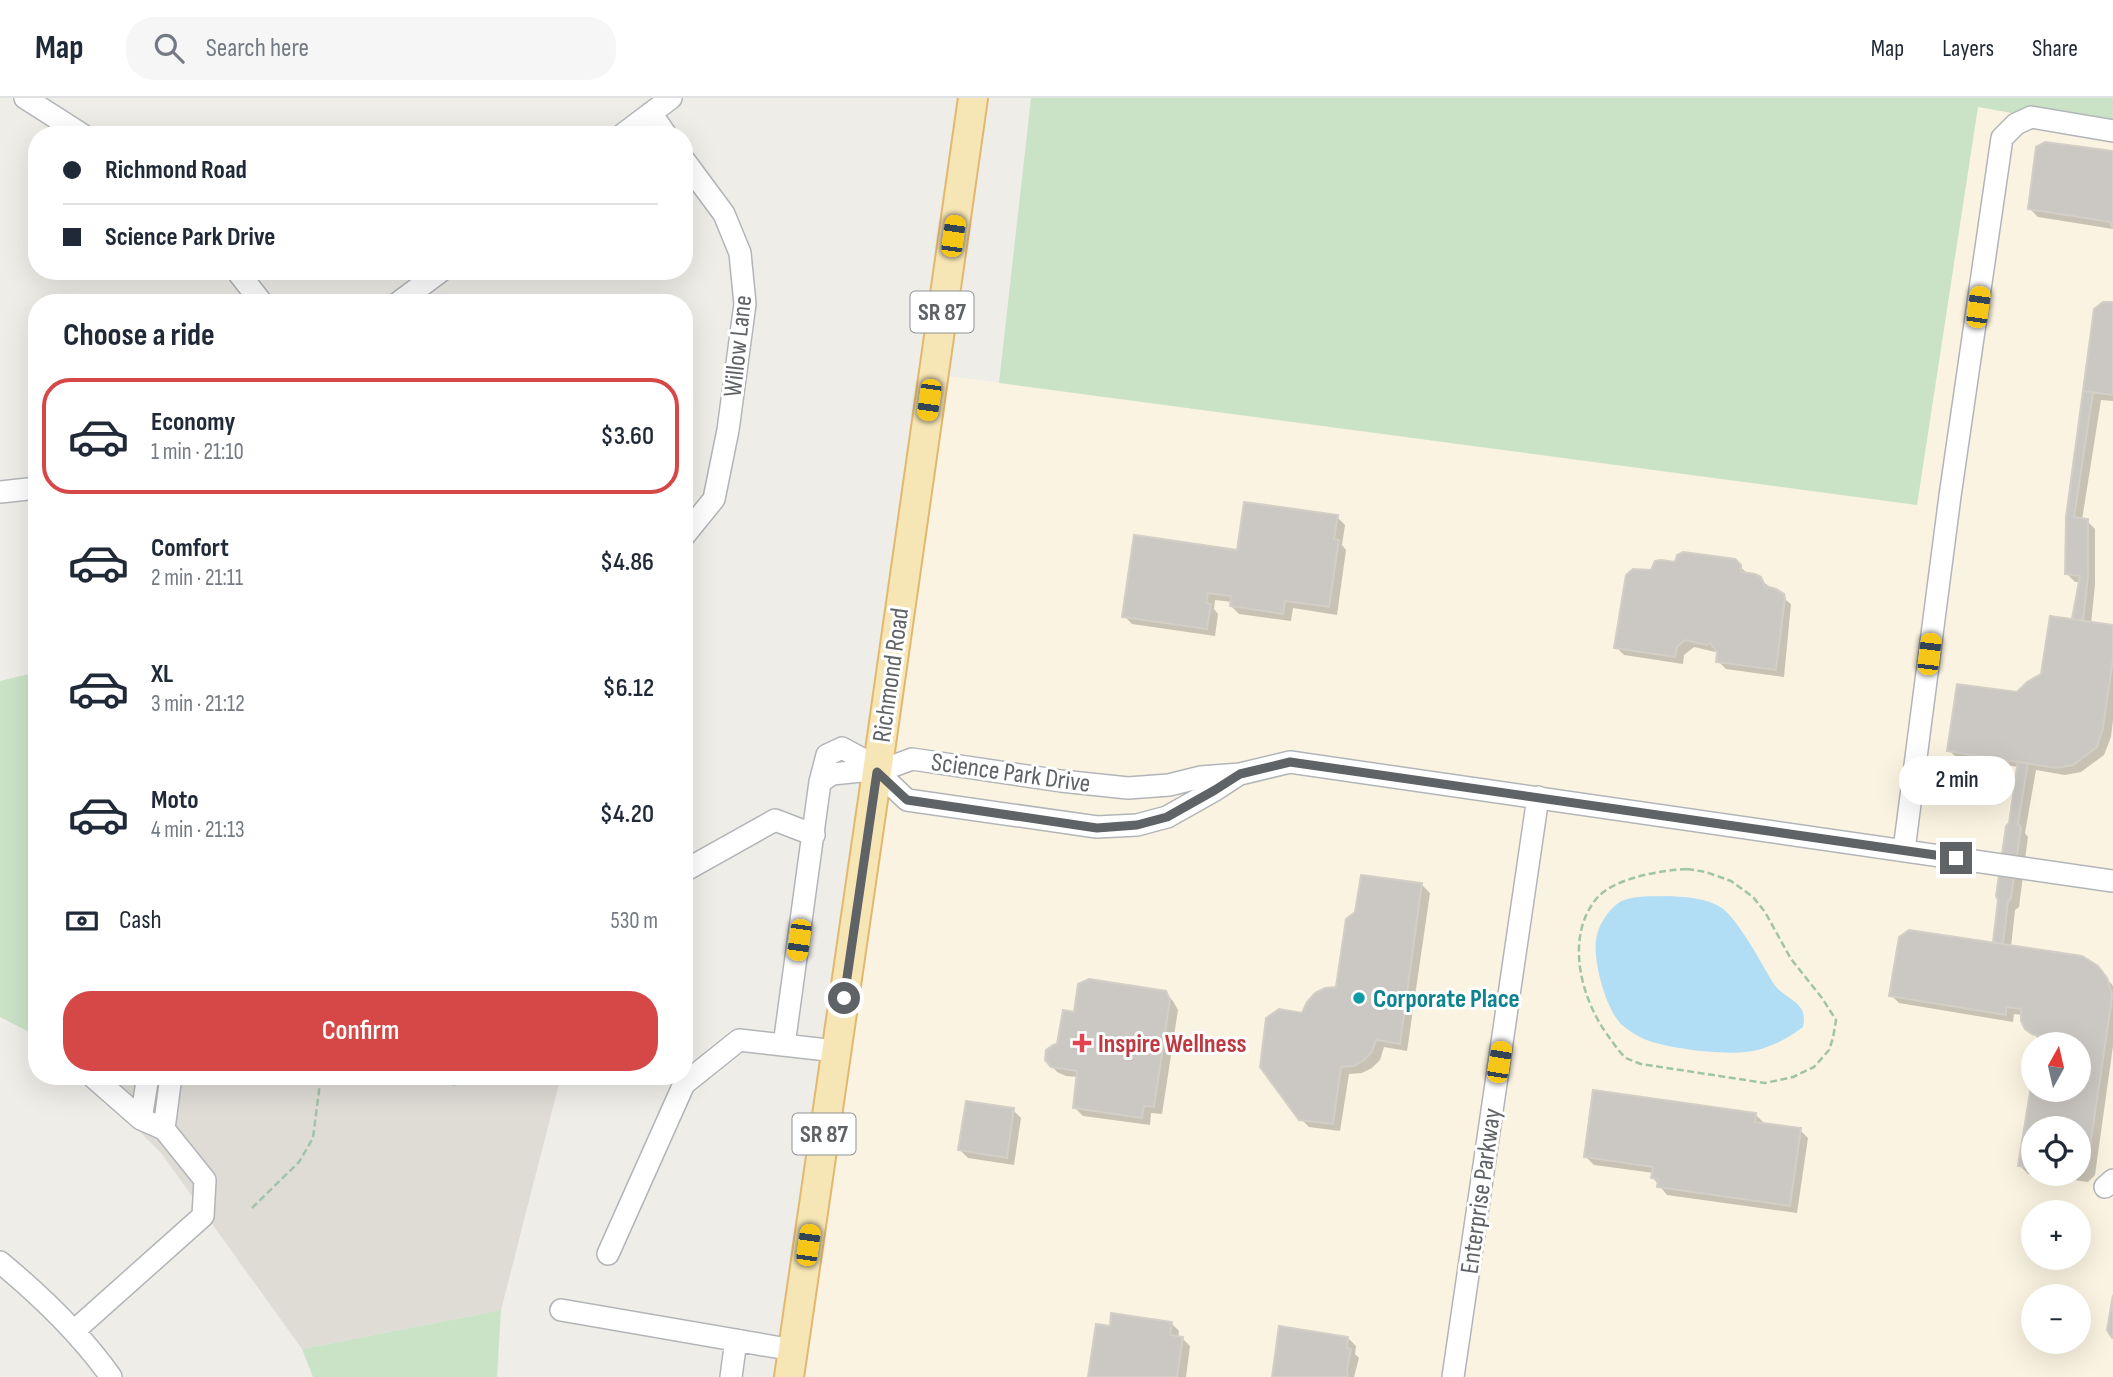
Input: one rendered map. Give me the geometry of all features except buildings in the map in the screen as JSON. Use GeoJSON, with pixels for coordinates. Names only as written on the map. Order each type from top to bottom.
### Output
{"type":"FeatureCollection","features":[{"type":"Feature","properties":{"kind":"main road","name":"Richmond Road"},"geometry":{"type":"LineString","coordinates":[[791,1364],[973,98]]}},
{"type":"Feature","properties":{"kind":"street"},"geometry":{"type":"LineString","coordinates":[[25,98],[69,126]]}},
{"type":"Feature","properties":{"kind":"street"},"geometry":{"type":"LineString","coordinates":[[634,126],[671,98]]}},
{"type":"Feature","properties":{"kind":"street"},"geometry":{"type":"LineString","coordinates":[[651,113],[660,126]]}},
{"type":"Feature","properties":{"kind":"street"},"geometry":{"type":"LineString","coordinates":[[1904,850],[1950,496],[2002,138],[2016,124],[2031,117],[2113,131]]}},
{"type":"Feature","properties":{"kind":"street","name":"Willow Lane"},"geometry":{"type":"LineString","coordinates":[[693,172],[724,214],[740,253],[745,304],[728,430],[714,499],[693,525]]}},
{"type":"Feature","properties":{"kind":"street"},"geometry":{"type":"LineString","coordinates":[[244,280],[255,294]]}},
{"type":"Feature","properties":{"kind":"street"},"geometry":{"type":"LineString","coordinates":[[410,294],[429,280]]}},
{"type":"Feature","properties":{"kind":"street"},"geometry":{"type":"LineString","coordinates":[[0,492],[28,489]]}},
{"type":"Feature","properties":{"kind":"street"},"geometry":{"type":"LineString","coordinates":[[783,1045],[820,782],[827,755],[842,748],[853,752],[877,772]]}},
{"type":"Feature","properties":{"kind":"street","name":"Science Park Drive"},"geometry":{"type":"LineString","coordinates":[[1240,774],[1167,817],[1137,825],[1097,828],[907,800],[877,772],[912,759],[1128,788],[1169,785],[1201,777],[1240,774],[1290,762],[2113,881]]}},
{"type":"Feature","properties":{"kind":"street","name":"Enterprise Parkway"},"geometry":{"type":"LineString","coordinates":[[1453,1377],[1538,797]]}},
{"type":"Feature","properties":{"kind":"street"},"geometry":{"type":"LineString","coordinates":[[693,866],[775,820],[814,835]]}},
{"type":"Feature","properties":{"kind":"street"},"geometry":{"type":"LineString","coordinates":[[693,1077],[739,1040],[836,1051]]}},
{"type":"Feature","properties":{"kind":"street"},"geometry":{"type":"LineString","coordinates":[[74,1331],[204,1216],[205,1181],[164,1129],[141,1119],[102,1085]]}},
{"type":"Feature","properties":{"kind":"street"},"geometry":{"type":"LineString","coordinates":[[141,1119],[147,1085]]}},
{"type":"Feature","properties":{"kind":"street"},"geometry":{"type":"LineString","coordinates":[[164,1129],[170,1085]]}},
{"type":"Feature","properties":{"kind":"street"},"geometry":{"type":"LineString","coordinates":[[608,1254],[684,1085]]}},
{"type":"Feature","properties":{"kind":"street"},"geometry":{"type":"LineString","coordinates":[[0,1262],[47,1302],[111,1377]]}},
{"type":"Feature","properties":{"kind":"street"},"geometry":{"type":"LineString","coordinates":[[561,1310],[736,1340],[791,1364]]}},
{"type":"Feature","properties":{"kind":"street"},"geometry":{"type":"LineString","coordinates":[[731,1377],[736,1340]]}},
{"type":"Feature","properties":{"kind":"path"},"geometry":{"type":"LineString","coordinates":[[1666,870],[1706,872],[1731,881],[1753,897],[1765,912],[1791,959],[1836,1020],[1829,1050],[1814,1067],[1793,1077],[1765,1083],[1641,1065],[1626,1058],[1605,1032],[1591,1007],[1584,984],[1578,961],[1585,916],[1598,896],[1618,883],[1666,870]]}},
{"type":"Feature","properties":{"kind":"path"},"geometry":{"type":"LineString","coordinates":[[252,1208],[299,1162],[313,1138],[320,1085]]}},
{"type":"Feature","properties":{"kind":"shaded area"},"geometry":{"type":"Polygon","coordinates":[[[1978,106],[2113,129],[2113,1377],[789,1377],[933,374],[1917,505],[1978,106]]]}},
{"type":"Feature","properties":{"kind":"shaded area"},"geometry":{"type":"Polygon","coordinates":[[[93,1085],[559,1085],[501,1310],[302,1349],[161,1153],[93,1085]]]}},
{"type":"Feature","properties":{"kind":"green space"},"geometry":{"type":"Polygon","coordinates":[[[1031,98],[2113,98],[2113,131],[1978,107],[1917,505],[999,383],[1031,98]]]}},
{"type":"Feature","properties":{"kind":"green space"},"geometry":{"type":"Polygon","coordinates":[[[28,674],[28,1031],[0,1017],[0,681],[28,674]]]}},
{"type":"Feature","properties":{"kind":"green space"},"geometry":{"type":"Polygon","coordinates":[[[501,1310],[497,1377],[313,1377],[302,1349],[501,1310]]]}},
{"type":"Feature","properties":{"kind":"water"},"geometry":{"type":"Polygon","coordinates":[[[1669,896],[1703,900],[1722,908],[1746,937],[1778,989],[1801,1008],[1803,1027],[1768,1047],[1735,1053],[1691,1050],[1661,1044],[1640,1037],[1622,1025],[1606,997],[1599,972],[1596,940],[1599,930],[1609,911],[1622,901],[1635,897],[1669,896]]]}},
{"type":"Feature","properties":{"kind":"place","name":"Corporate Place"},"geometry":{"type":"Point","coordinates":[1359,998]}},
{"type":"Feature","properties":{"kind":"place","name":"Inspire Wellness"},"geometry":{"type":"Point","coordinates":[1082,1043]}},
{"type":"Feature","properties":{"kind":"route"},"geometry":{"type":"LineString","coordinates":[[844,998],[877,772],[907,800],[1097,828],[1137,825],[1167,817],[1240,774],[1290,762],[1956,858]]}}]}
